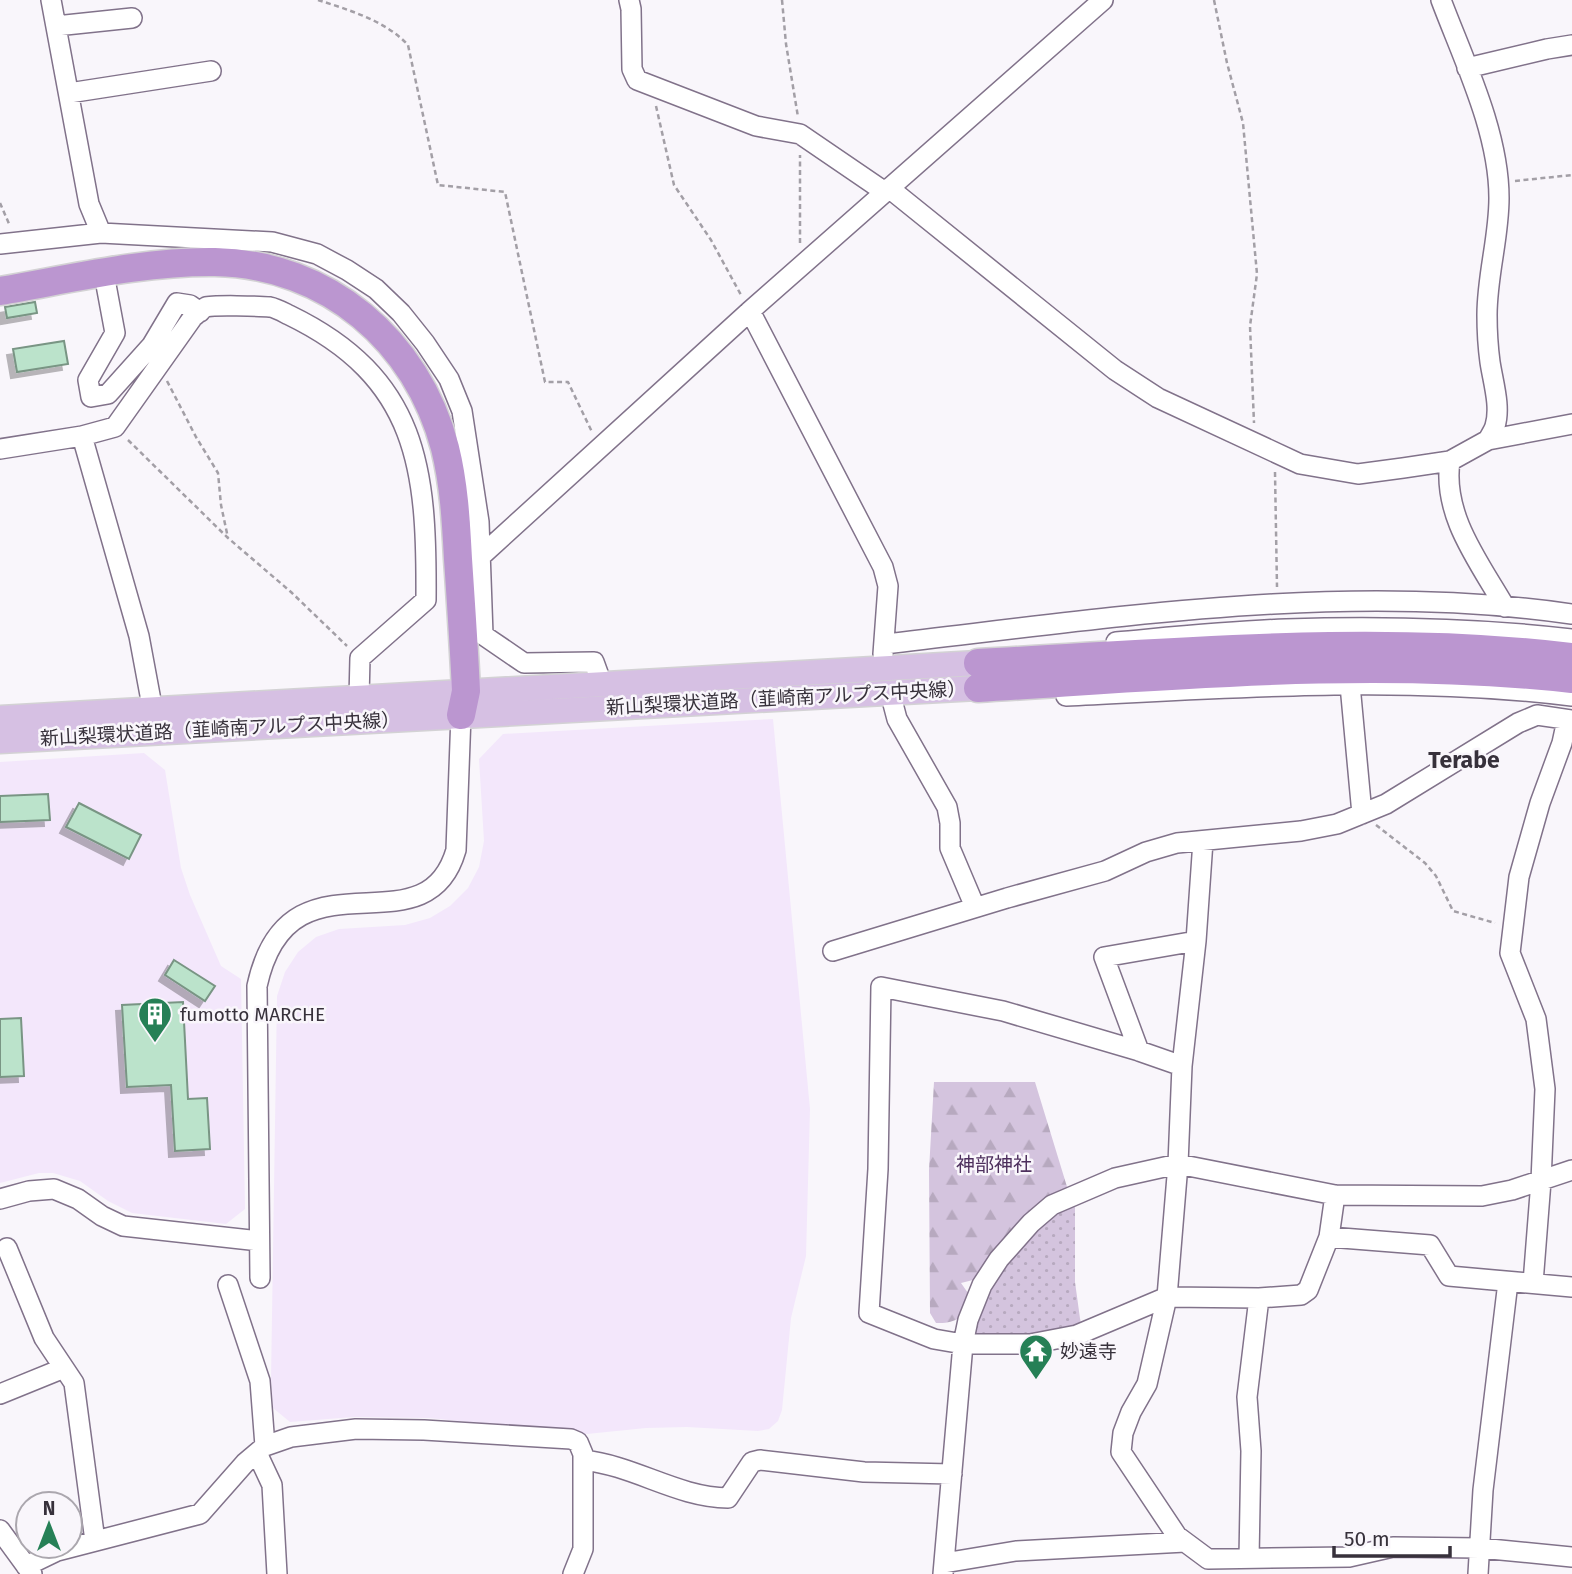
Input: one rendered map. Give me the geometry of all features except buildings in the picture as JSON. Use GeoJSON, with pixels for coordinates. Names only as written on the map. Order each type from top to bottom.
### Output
{"type":"FeatureCollection","features":[{"type":"Feature","properties":{"kind":"highway"},"geometry":{"type":"LineString","coordinates":[[0,307],[175,264],[217,262],[253,266],[295,278],[345,303],[391,342],[408,363],[434,414],[454,492],[459,699]]}},
{"type":"Feature","properties":{"kind":"highway"},"geometry":{"type":"LineString","coordinates":[[0,291],[105,281]]}},
{"type":"Feature","properties":{"kind":"highway","name":"新山梨環状道路（韮崎南アルプス中央線）"},"geometry":{"type":"LineString","coordinates":[[978,676],[1295,647],[1463,647],[1572,657]]}},
{"type":"Feature","properties":{"kind":"highway","name":"新山梨環状道路（韮崎南アルプス中央線）"},"geometry":{"type":"LineString","coordinates":[[978,676],[1375,668],[1460,670],[1572,679]]}},
{"type":"Feature","properties":{"kind":"main road","name":"新山梨環状道路（韮崎南アルプス中央線）"},"geometry":{"type":"LineString","coordinates":[[0,718],[155,721],[459,699],[602,684],[728,677],[978,676]]}},
{"type":"Feature","properties":{"kind":"main road","name":"新山梨環状道路（韮崎南アルプス中央線）"},"geometry":{"type":"LineString","coordinates":[[0,741],[359,698],[673,704],[978,676]]}},
{"type":"Feature","properties":{"kind":"street"},"geometry":{"type":"LineString","coordinates":[[51,0],[89,204],[101,233]]}},
{"type":"Feature","properties":{"kind":"street"},"geometry":{"type":"LineString","coordinates":[[629,0],[632,69],[637,80],[756,126],[800,134],[887,190],[1115,370],[1158,398],[1300,464],[1358,474],[1450,461],[1488,440],[1572,424]]}},
{"type":"Feature","properties":{"kind":"street"},"geometry":{"type":"LineString","coordinates":[[481,556],[750,311],[1103,0]]}},
{"type":"Feature","properties":{"kind":"street"},"geometry":{"type":"LineString","coordinates":[[1441,0],[1490,138],[1498,184],[1497,230],[1487,313],[1489,358],[1497,408],[1496,425],[1488,440]]}},
{"type":"Feature","properties":{"kind":"street"},"geometry":{"type":"LineString","coordinates":[[56,26],[132,18]]}},
{"type":"Feature","properties":{"kind":"street"},"geometry":{"type":"LineString","coordinates":[[1467,68],[1572,45]]}},
{"type":"Feature","properties":{"kind":"street"},"geometry":{"type":"LineString","coordinates":[[69,93],[211,71]]}},
{"type":"Feature","properties":{"kind":"street"},"geometry":{"type":"LineString","coordinates":[[9,242],[101,233],[272,242],[317,254],[376,289],[401,313],[425,343],[449,379],[463,411],[477,509],[483,635],[524,663],[594,662],[602,684]]}},
{"type":"Feature","properties":{"kind":"street"},"geometry":{"type":"LineString","coordinates":[[105,281],[115,332],[88,380],[91,397],[108,394],[152,345],[177,303],[190,305],[200,312]]}},
{"type":"Feature","properties":{"kind":"street"},"geometry":{"type":"LineString","coordinates":[[0,449],[82,436],[115,427],[193,317],[207,306],[272,307],[343,345],[365,365],[398,409],[412,443],[426,552],[426,600],[360,658],[359,698]]}},
{"type":"Feature","properties":{"kind":"street"},"geometry":{"type":"LineString","coordinates":[[750,311],[883,567],[888,586],[883,653]]}},
{"type":"Feature","properties":{"kind":"street"},"geometry":{"type":"LineString","coordinates":[[82,436],[139,636],[155,721]]}},
{"type":"Feature","properties":{"kind":"street"},"geometry":{"type":"LineString","coordinates":[[1450,461],[1447,477],[1456,517],[1464,537],[1505,607]]}},
{"type":"Feature","properties":{"kind":"street"},"geometry":{"type":"LineString","coordinates":[[728,677],[1209,607],[1359,601],[1505,607],[1572,614]]}},
{"type":"Feature","properties":{"kind":"street"},"geometry":{"type":"LineString","coordinates":[[883,653],[978,652],[1283,629],[1472,629],[1572,639]]}},
{"type":"Feature","properties":{"kind":"street"},"geometry":{"type":"LineString","coordinates":[[673,704],[988,700],[1350,685],[1462,687],[1572,696]]}},
{"type":"Feature","properties":{"kind":"street"},"geometry":{"type":"LineString","coordinates":[[1350,685],[1362,814]]}},
{"type":"Feature","properties":{"kind":"street"},"geometry":{"type":"LineString","coordinates":[[260,1278],[257,986],[262,964],[269,947],[282,930],[313,910],[340,904],[395,902],[415,898],[430,891],[442,880],[451,867],[456,850],[459,699]]}},
{"type":"Feature","properties":{"kind":"street"},"geometry":{"type":"LineString","coordinates":[[892,701],[897,719],[947,807],[950,848],[975,907]]}},
{"type":"Feature","properties":{"kind":"street"},"geometry":{"type":"LineString","coordinates":[[833,951],[975,907],[1105,871],[1146,852],[1177,843],[1301,831],[1337,824],[1386,804],[1518,723],[1537,715],[1569,720],[1540,803],[1519,877],[1510,953],[1536,1018],[1545,1089],[1542,1181],[1533,1283]]}},
{"type":"Feature","properties":{"kind":"street"},"geometry":{"type":"LineString","coordinates":[[1196,1557],[1177,1536],[1121,1452],[1123,1433],[1131,1412],[1147,1384],[1167,1297],[1178,1164],[1182,1066],[1196,941],[1203,841]]}},
{"type":"Feature","properties":{"kind":"street"},"geometry":{"type":"LineString","coordinates":[[1139,1051],[1104,957],[1196,941]]}},
{"type":"Feature","properties":{"kind":"street"},"geometry":{"type":"LineString","coordinates":[[1182,1066],[1003,1011],[881,987],[878,1169],[869,1313],[934,1339],[963,1343],[1030,1344],[1077,1335],[1167,1297],[1259,1298],[1301,1295],[1308,1290],[1329,1237],[1335,1195]]}},
{"type":"Feature","properties":{"kind":"street"},"geometry":{"type":"LineString","coordinates":[[1572,1170],[1513,1190],[1482,1196],[1335,1195],[1178,1164],[1115,1178],[1052,1205],[1031,1223],[999,1259],[982,1285],[968,1320],[963,1343],[944,1569],[1016,1551],[1208,1559],[1349,1557],[1393,1547],[1480,1548],[1572,1557]]}},
{"type":"Feature","properties":{"kind":"street"},"geometry":{"type":"LineString","coordinates":[[0,1199],[29,1191],[54,1189],[78,1199],[102,1216],[123,1226],[259,1241]]}},
{"type":"Feature","properties":{"kind":"street"},"geometry":{"type":"LineString","coordinates":[[1329,1237],[1430,1245],[1449,1276],[1572,1287]]}},
{"type":"Feature","properties":{"kind":"street"},"geometry":{"type":"LineString","coordinates":[[7,1248],[44,1338],[74,1383],[95,1541]]}},
{"type":"Feature","properties":{"kind":"street"},"geometry":{"type":"LineString","coordinates":[[1478,1574],[1483,1490],[1508,1283]]}},
{"type":"Feature","properties":{"kind":"street"},"geometry":{"type":"LineString","coordinates":[[228,1284],[260,1381],[261,1449],[272,1485],[278,1574]]}},
{"type":"Feature","properties":{"kind":"street"},"geometry":{"type":"LineString","coordinates":[[1249,1558],[1251,1451],[1247,1397],[1259,1298]]}},
{"type":"Feature","properties":{"kind":"street"},"geometry":{"type":"LineString","coordinates":[[0,1394],[64,1368]]}},
{"type":"Feature","properties":{"kind":"street"},"geometry":{"type":"LineString","coordinates":[[0,1530],[28,1571],[57,1551],[200,1514],[261,1449],[291,1437],[356,1429],[424,1430],[571,1439],[578,1442],[583,1460],[583,1549],[573,1574]]}},
{"type":"Feature","properties":{"kind":"street"},"geometry":{"type":"LineString","coordinates":[[583,1460],[608,1463],[641,1473],[676,1489],[710,1498],[728,1498],[752,1462],[760,1460],[864,1472],[952,1474]]}},
{"type":"Feature","properties":{"kind":"path"},"geometry":{"type":"LineString","coordinates":[[318,0],[353,11],[398,34],[408,45],[438,185],[505,192],[545,382],[568,382],[600,448]]}},
{"type":"Feature","properties":{"kind":"path"},"geometry":{"type":"LineString","coordinates":[[1214,0],[1243,123],[1256,274],[1250,326],[1255,443]]}},
{"type":"Feature","properties":{"kind":"path"},"geometry":{"type":"LineString","coordinates":[[652,86],[674,185],[711,240],[750,311]]}},
{"type":"Feature","properties":{"kind":"path"},"geometry":{"type":"LineString","coordinates":[[1498,184],[1572,175]]}},
{"type":"Feature","properties":{"kind":"path"},"geometry":{"type":"LineString","coordinates":[[0,203],[9,242]]}},
{"type":"Feature","properties":{"kind":"path"},"geometry":{"type":"LineString","coordinates":[[160,366],[196,437],[218,473],[228,538]]}},
{"type":"Feature","properties":{"kind":"path"},"geometry":{"type":"LineString","coordinates":[[115,427],[228,538],[360,658]]}},
{"type":"Feature","properties":{"kind":"path"},"geometry":{"type":"LineString","coordinates":[[1275,452],[1277,605]]}},
{"type":"Feature","properties":{"kind":"path"},"geometry":{"type":"LineString","coordinates":[[1362,814],[1425,863],[1436,876],[1453,911],[1512,928]]}},
{"type":"Feature","properties":{"kind":"shaded area"},"geometry":{"type":"Polygon","coordinates":[[[773,719],[810,1109],[806,1256],[791,1318],[782,1410],[778,1421],[769,1429],[758,1431],[687,1427],[587,1434],[429,1418],[354,1417],[290,1422],[273,1408],[271,1380],[277,996],[285,972],[298,952],[316,937],[339,929],[405,925],[430,918],[450,906],[468,888],[479,867],[484,841],[479,759],[503,734],[773,719]]]}},
{"type":"Feature","properties":{"kind":"shaded area"},"geometry":{"type":"Polygon","coordinates":[[[144,753],[165,770],[181,868],[190,895],[221,966],[241,979],[245,1209],[226,1224],[132,1213],[108,1201],[80,1181],[53,1173],[39,1173],[0,1183],[0,762],[144,753]]]}},
{"type":"Feature","properties":{"kind":"green space","name":"神部神社"},"geometry":{"type":"Polygon","coordinates":[[[934,1082],[1035,1082],[1068,1190],[977,1279],[961,1283],[975,1303],[958,1319],[943,1323],[936,1323],[930,1313],[929,1170],[934,1082]]]}},
{"type":"Feature","properties":{"kind":"green space"},"geometry":{"type":"Polygon","coordinates":[[[1075,1200],[1075,1282],[1082,1333],[963,1344],[970,1315],[1017,1240],[1075,1200]]]}},
{"type":"Feature","properties":{"kind":"place","name":"fumotto MARCHE"},"geometry":{"type":"Point","coordinates":[155,1044]}},
{"type":"Feature","properties":{"kind":"place","name":"妙遠寺"},"geometry":{"type":"Point","coordinates":[1036,1381]}},
{"type":"Feature","properties":{"kind":"district","name":"Terabe"},"geometry":{"type":"Point","coordinates":[1464,760]}}]}
